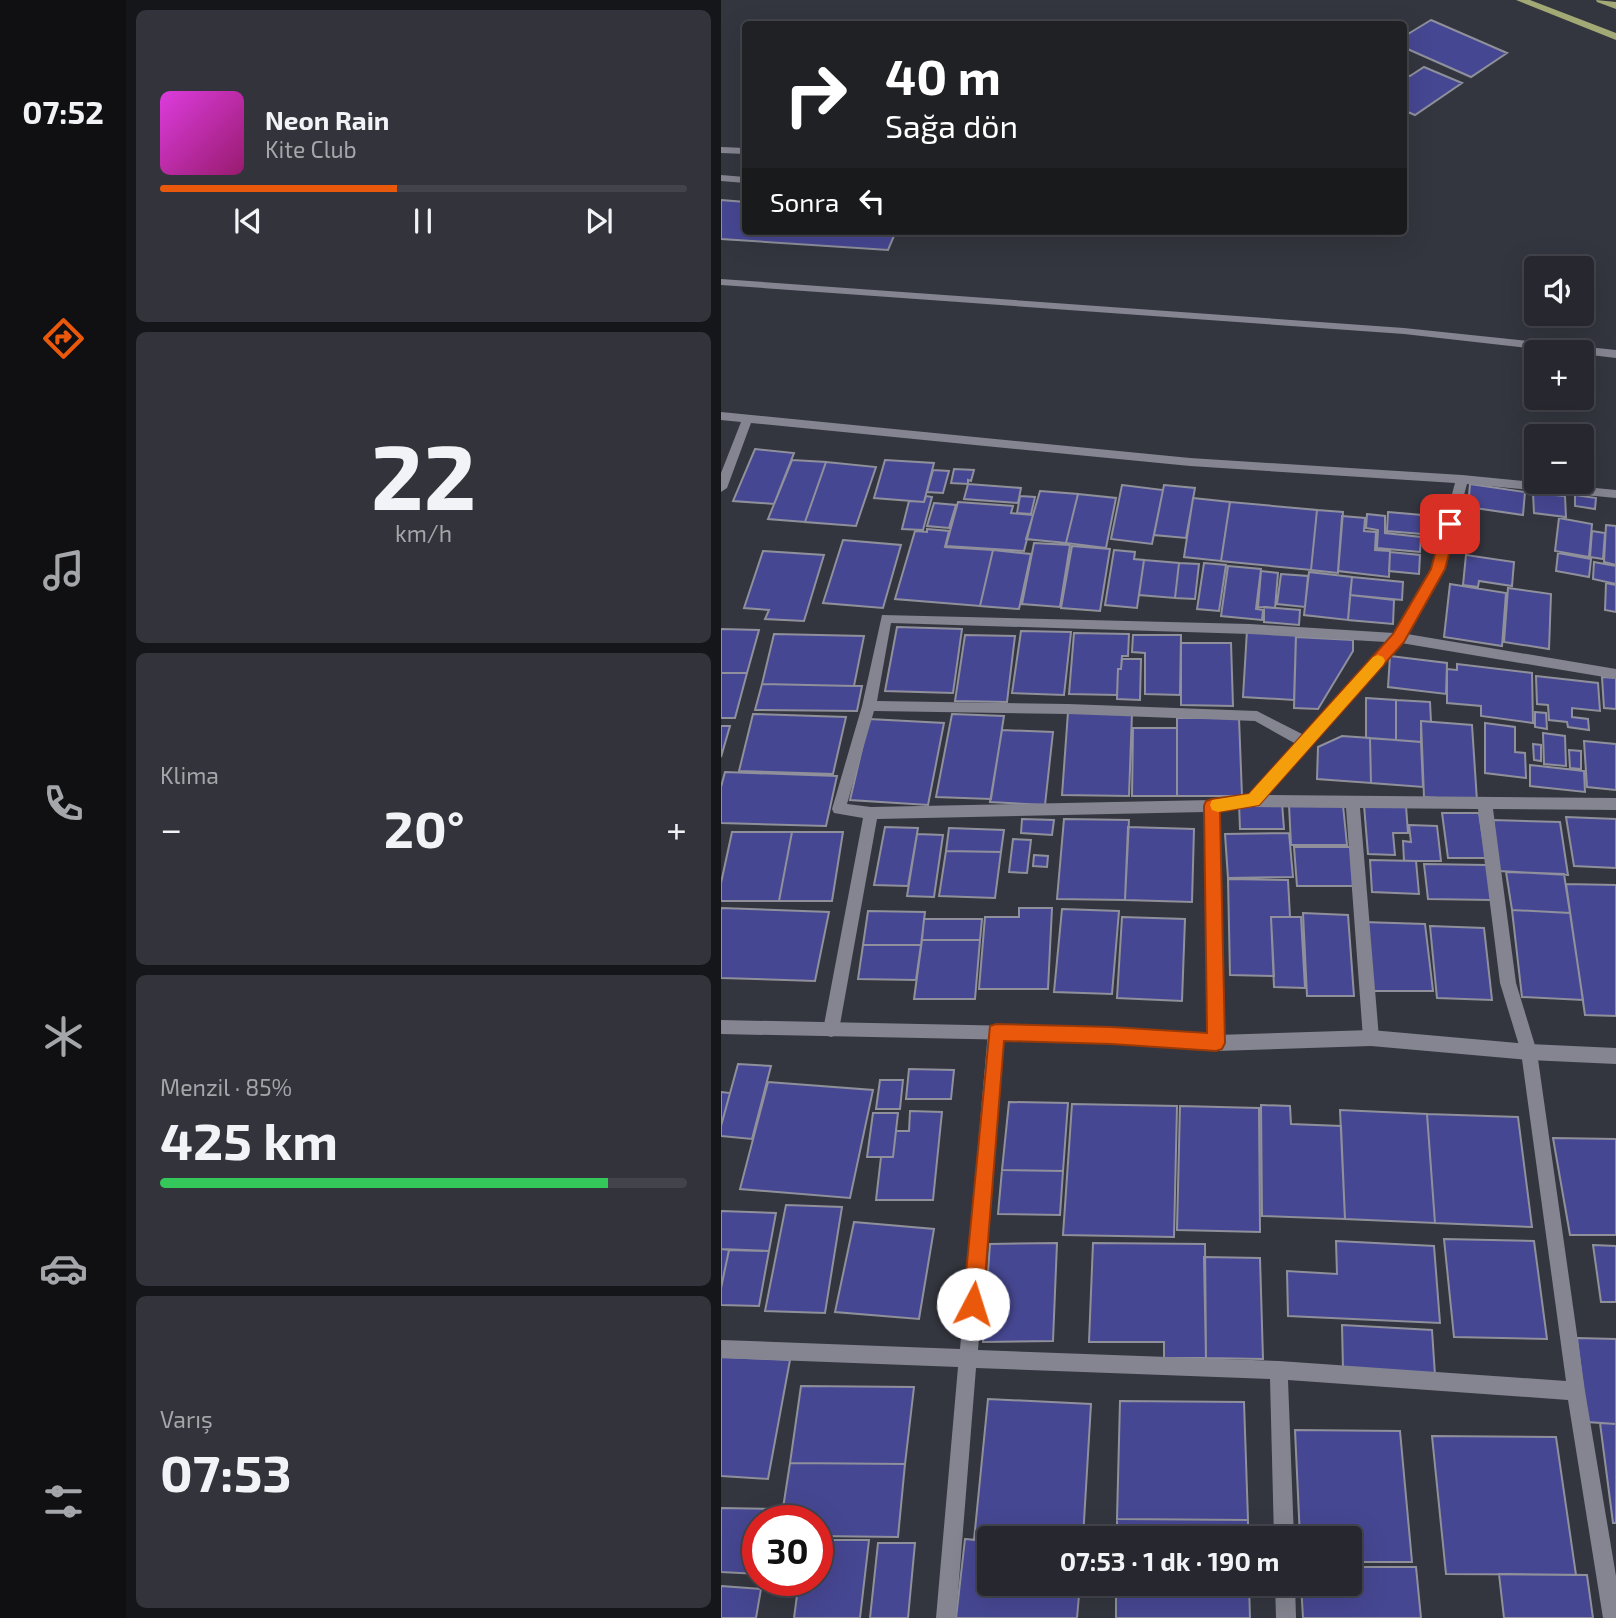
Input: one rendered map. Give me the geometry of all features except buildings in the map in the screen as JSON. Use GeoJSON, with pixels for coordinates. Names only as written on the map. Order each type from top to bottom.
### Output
{"type":"FeatureCollection","features":[{"type":"Feature","properties":{"kind":"main road"},"geometry":{"type":"LineString","coordinates":[[1521,0],[1616,37]]}},
{"type":"Feature","properties":{"kind":"main road"},"geometry":{"type":"LineString","coordinates":[[1601,0],[1616,6]]}},
{"type":"Feature","properties":{"kind":"street"},"geometry":{"type":"LineString","coordinates":[[721,150],[742,151]]}},
{"type":"Feature","properties":{"kind":"street"},"geometry":{"type":"LineString","coordinates":[[721,178],[742,180]]}},
{"type":"Feature","properties":{"kind":"street"},"geometry":{"type":"LineString","coordinates":[[721,282],[1404,331],[1616,354]]}},
{"type":"Feature","properties":{"kind":"street"},"geometry":{"type":"LineString","coordinates":[[721,415],[1190,461],[1462,479],[1616,494]]}},
{"type":"Feature","properties":{"kind":"street"},"geometry":{"type":"LineString","coordinates":[[721,488],[748,417]]}},
{"type":"Feature","properties":{"kind":"street"},"geometry":{"type":"LineString","coordinates":[[1253,801],[1398,638],[1438,569],[1462,479]]}},
{"type":"Feature","properties":{"kind":"street"},"geometry":{"type":"LineString","coordinates":[[1616,674],[1398,638],[1250,629],[886,618],[869,706],[839,809],[871,813],[1212,806],[1253,801],[1616,804]]}},
{"type":"Feature","properties":{"kind":"street"},"geometry":{"type":"LineString","coordinates":[[869,706],[1067,709],[1257,716],[1305,742]]}},
{"type":"Feature","properties":{"kind":"street"},"geometry":{"type":"LineString","coordinates":[[1352,801],[1371,1038]]}},
{"type":"Feature","properties":{"kind":"street"},"geometry":{"type":"LineString","coordinates":[[1485,805],[1508,983],[1529,1052],[1576,1391],[1613,1618]]}},
{"type":"Feature","properties":{"kind":"street"},"geometry":{"type":"LineString","coordinates":[[1212,806],[1216,1043]]}},
{"type":"Feature","properties":{"kind":"street"},"geometry":{"type":"LineString","coordinates":[[831,1030],[871,813]]}},
{"type":"Feature","properties":{"kind":"street"},"geometry":{"type":"LineString","coordinates":[[721,1027],[1111,1035],[1216,1043],[1371,1038],[1529,1052],[1616,1056]]}},
{"type":"Feature","properties":{"kind":"street"},"geometry":{"type":"LineString","coordinates":[[946,1618],[996,1032]]}},
{"type":"Feature","properties":{"kind":"street"},"geometry":{"type":"LineString","coordinates":[[721,1349],[1279,1370],[1576,1391]]}},
{"type":"Feature","properties":{"kind":"street"},"geometry":{"type":"LineString","coordinates":[[1279,1370],[1284,1526]]}},
{"type":"Feature","properties":{"kind":"street"},"geometry":{"type":"LineString","coordinates":[[1285,1596],[1286,1618]]}},
{"type":"Feature","properties":{"kind":"slow traffic"},"geometry":{"type":"LineString","coordinates":[[1218,805],[1253,801],[1378,661]]}},
{"type":"Feature","properties":{"kind":"route"},"geometry":{"type":"LineString","coordinates":[[973,1304],[996,1032],[1111,1035],[1216,1043],[1212,806],[1253,801],[1398,638],[1438,569],[1450,524]]}}]}
